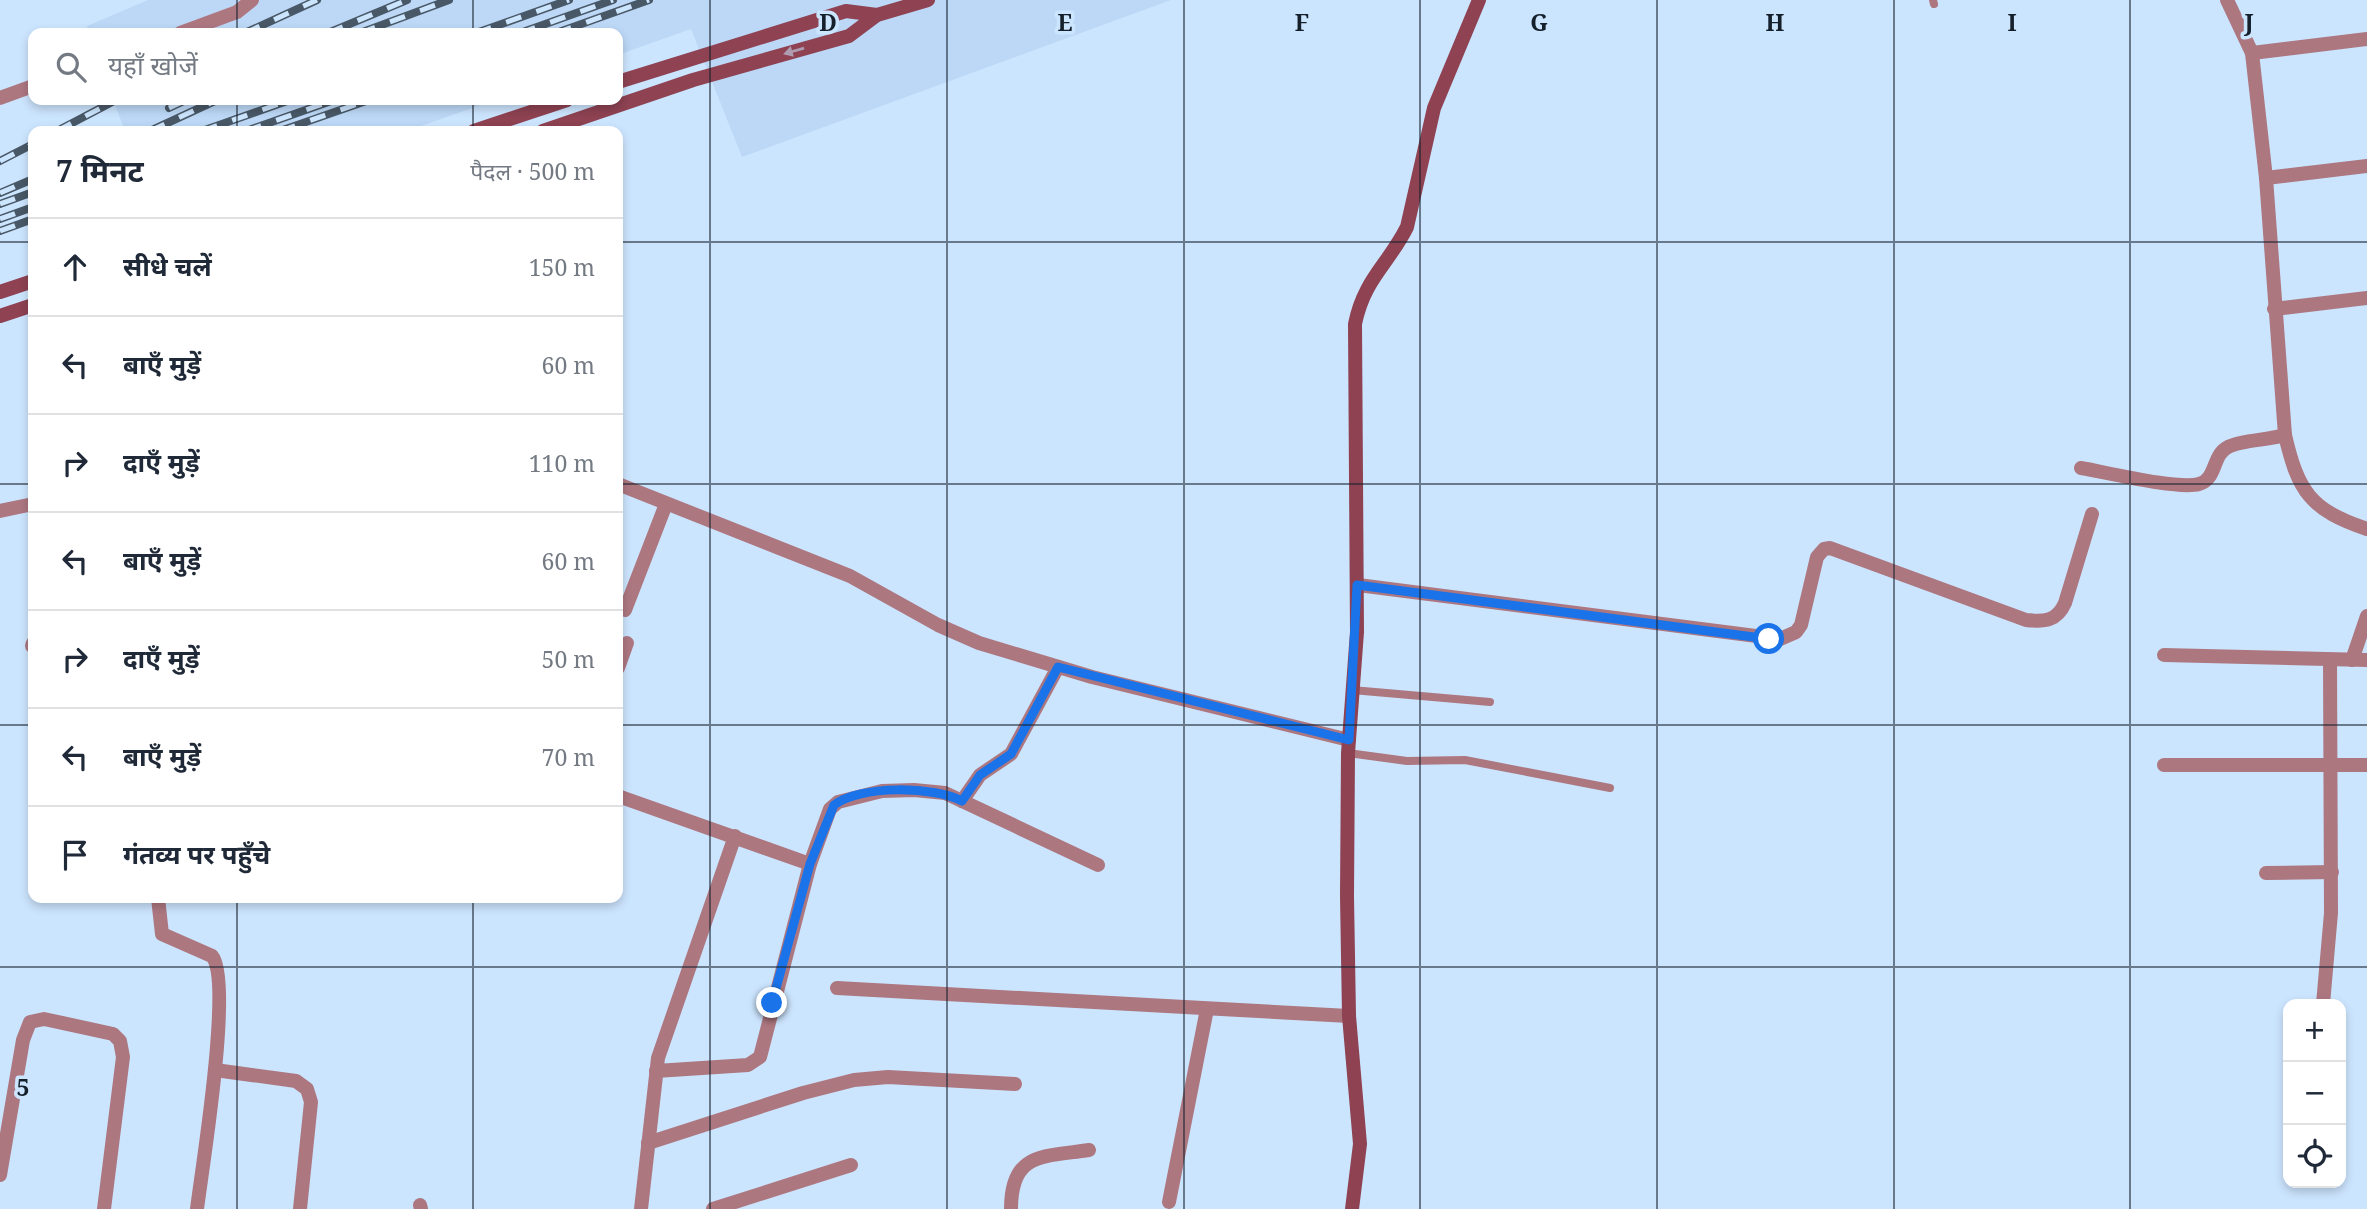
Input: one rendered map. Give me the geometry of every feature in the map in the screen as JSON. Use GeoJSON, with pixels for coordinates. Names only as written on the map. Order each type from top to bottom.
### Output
{"type":"FeatureCollection","features":[{"type":"Feature","properties":{"kind":"street"},"geometry":{"type":"LineString","coordinates":[[194,28],[237,12],[252,0]]}},
{"type":"Feature","properties":{"kind":"street"},"geometry":{"type":"LineString","coordinates":[[623,104],[693,80],[849,36],[877,15],[928,0]]}},
{"type":"Feature","properties":{"kind":"street"},"geometry":{"type":"LineString","coordinates":[[1352,1209],[1360,1144],[1349,1016],[1348,746],[1357,585],[1353,386],[1355,324],[1360,301],[1376,270],[1399,243],[1407,227],[1434,107],[1479,0]]}},
{"type":"Feature","properties":{"kind":"street"},"geometry":{"type":"LineString","coordinates":[[2227,0],[2252,53],[2266,178],[2274,309],[2286,435],[2294,475],[2305,492],[2347,522],[2367,529]]}},
{"type":"Feature","properties":{"kind":"street"},"geometry":{"type":"LineString","coordinates":[[623,80],[846,11],[877,15]]}},
{"type":"Feature","properties":{"kind":"street"},"geometry":{"type":"LineString","coordinates":[[2252,53],[2367,40]]}},
{"type":"Feature","properties":{"kind":"street"},"geometry":{"type":"LineString","coordinates":[[685,59],[693,80]]}},
{"type":"Feature","properties":{"kind":"street"},"geometry":{"type":"LineString","coordinates":[[0,98],[28,88]]}},
{"type":"Feature","properties":{"kind":"street"},"geometry":{"type":"LineString","coordinates":[[489,126],[552,105]]}},
{"type":"Feature","properties":{"kind":"street"},"geometry":{"type":"LineString","coordinates":[[558,126],[619,105]]}},
{"type":"Feature","properties":{"kind":"street"},"geometry":{"type":"LineString","coordinates":[[2266,178],[2367,166]]}},
{"type":"Feature","properties":{"kind":"street"},"geometry":{"type":"LineString","coordinates":[[0,292],[28,283]]}},
{"type":"Feature","properties":{"kind":"street"},"geometry":{"type":"LineString","coordinates":[[2274,309],[2367,298]]}},
{"type":"Feature","properties":{"kind":"street"},"geometry":{"type":"LineString","coordinates":[[0,316],[28,307]]}},
{"type":"Feature","properties":{"kind":"street"},"geometry":{"type":"LineString","coordinates":[[2081,468],[2179,484],[2200,484],[2211,475],[2219,456],[2229,447],[2286,435]]}},
{"type":"Feature","properties":{"kind":"street"},"geometry":{"type":"LineString","coordinates":[[623,486],[850,576],[938,625],[979,643],[1348,746]]}},
{"type":"Feature","properties":{"kind":"street"},"geometry":{"type":"LineString","coordinates":[[625,610],[666,504]]}},
{"type":"Feature","properties":{"kind":"street"},"geometry":{"type":"LineString","coordinates":[[0,511],[28,505]]}},
{"type":"Feature","properties":{"kind":"street"},"geometry":{"type":"LineString","coordinates":[[1357,585],[1780,639],[1796,632],[1801,625],[1817,556],[1824,549],[1830,548],[2026,620],[2047,621],[2060,614],[2065,603],[2092,514]]}},
{"type":"Feature","properties":{"kind":"street"},"geometry":{"type":"LineString","coordinates":[[2164,655],[2360,660],[2367,616]]}},
{"type":"Feature","properties":{"kind":"street"},"geometry":{"type":"LineString","coordinates":[[623,652],[626,643]]}},
{"type":"Feature","properties":{"kind":"street"},"geometry":{"type":"LineString","coordinates":[[2324,999],[2329,954],[2332,872],[2330,660]]}},
{"type":"Feature","properties":{"kind":"street"},"geometry":{"type":"LineString","coordinates":[[962,801],[980,775],[1011,754],[1058,667]]}},
{"type":"Feature","properties":{"kind":"street"},"geometry":{"type":"LineString","coordinates":[[2164,765],[2367,765]]}},
{"type":"Feature","properties":{"kind":"street"},"geometry":{"type":"LineString","coordinates":[[656,1071],[748,1065],[757,1060],[810,864],[830,810],[843,799],[882,791],[945,793],[1098,865]]}},
{"type":"Feature","properties":{"kind":"street"},"geometry":{"type":"LineString","coordinates":[[623,798],[810,864]]}},
{"type":"Feature","properties":{"kind":"street"},"geometry":{"type":"LineString","coordinates":[[641,1209],[656,1071],[662,1043],[735,836]]}},
{"type":"Feature","properties":{"kind":"street"},"geometry":{"type":"LineString","coordinates":[[2266,873],[2332,872]]}},
{"type":"Feature","properties":{"kind":"street"},"geometry":{"type":"LineString","coordinates":[[159,903],[162,934],[212,956],[218,966],[215,1070],[197,1209]]}},
{"type":"Feature","properties":{"kind":"street"},"geometry":{"type":"LineString","coordinates":[[837,988],[1349,1016]]}},
{"type":"Feature","properties":{"kind":"street"},"geometry":{"type":"LineString","coordinates":[[1169,1202],[1207,1009]]}},
{"type":"Feature","properties":{"kind":"street"},"geometry":{"type":"LineString","coordinates":[[0,1175],[23,1040],[30,1022],[44,1019],[113,1034],[120,1041],[123,1066],[104,1209]]}},
{"type":"Feature","properties":{"kind":"street"},"geometry":{"type":"LineString","coordinates":[[215,1070],[296,1081],[307,1089],[311,1102],[300,1209]]}},
{"type":"Feature","properties":{"kind":"street"},"geometry":{"type":"LineString","coordinates":[[648,1143],[803,1093],[854,1080],[888,1077],[1015,1084]]}},
{"type":"Feature","properties":{"kind":"street"},"geometry":{"type":"LineString","coordinates":[[1011,1209],[1012,1184],[1027,1162],[1089,1150]]}},
{"type":"Feature","properties":{"kind":"street"},"geometry":{"type":"LineString","coordinates":[[713,1209],[731,1206],[851,1165]]}},
{"type":"Feature","properties":{"kind":"lane"},"geometry":{"type":"LineString","coordinates":[[1352,690],[1490,702]]}},
{"type":"Feature","properties":{"kind":"lane"},"geometry":{"type":"LineString","coordinates":[[1348,746],[1407,761],[1473,761],[1610,788]]}},
{"type":"Feature","properties":{"kind":"shaded area"},"geometry":{"type":"Polygon","coordinates":[[[148,0],[1171,0],[742,157],[691,29],[623,53],[623,28],[87,26],[148,0]]]}},
{"type":"Feature","properties":{"kind":"shaded area"},"geometry":{"type":"Polygon","coordinates":[[[115,105],[481,105],[421,126],[123,126],[115,105]]]}},
{"type":"Feature","properties":{"kind":"railway"},"geometry":{"type":"LineString","coordinates":[[256,28],[317,0]]}},
{"type":"Feature","properties":{"kind":"railway"},"geometry":{"type":"LineString","coordinates":[[340,28],[407,0]]}},
{"type":"Feature","properties":{"kind":"railway"},"geometry":{"type":"LineString","coordinates":[[373,28],[449,0]]}},
{"type":"Feature","properties":{"kind":"railway"},"geometry":{"type":"LineString","coordinates":[[490,28],[569,0]]}},
{"type":"Feature","properties":{"kind":"railway"},"geometry":{"type":"LineString","coordinates":[[534,28],[613,0]]}},
{"type":"Feature","properties":{"kind":"railway"},"geometry":{"type":"LineString","coordinates":[[570,28],[649,0]]}},
{"type":"Feature","properties":{"kind":"railway"},"geometry":{"type":"LineString","coordinates":[[67,126],[106,105]]}},
{"type":"Feature","properties":{"kind":"railway"},"geometry":{"type":"LineString","coordinates":[[169,108],[175,105]]}},
{"type":"Feature","properties":{"kind":"railway"},"geometry":{"type":"LineString","coordinates":[[161,126],[206,105]]}},
{"type":"Feature","properties":{"kind":"railway"},"geometry":{"type":"LineString","coordinates":[[216,126],[276,105]]}},
{"type":"Feature","properties":{"kind":"railway"},"geometry":{"type":"LineString","coordinates":[[260,126],[320,105]]}},
{"type":"Feature","properties":{"kind":"railway"},"geometry":{"type":"LineString","coordinates":[[294,126],[355,105]]}},
{"type":"Feature","properties":{"kind":"railway"},"geometry":{"type":"LineString","coordinates":[[0,161],[28,147]]}},
{"type":"Feature","properties":{"kind":"railway"},"geometry":{"type":"LineString","coordinates":[[0,193],[28,181]]}},
{"type":"Feature","properties":{"kind":"railway"},"geometry":{"type":"LineString","coordinates":[[0,204],[28,194]]}},
{"type":"Feature","properties":{"kind":"railway"},"geometry":{"type":"LineString","coordinates":[[0,219],[28,209]]}},
{"type":"Feature","properties":{"kind":"railway"},"geometry":{"type":"LineString","coordinates":[[0,231],[28,221]]}},
{"type":"Feature","properties":{"kind":"route"},"geometry":{"type":"LineString","coordinates":[[772,1003],[810,864],[834,805],[843,799],[882,791],[914,790],[945,793],[962,801],[980,775],[1011,754],[1058,667],[1349,740],[1357,632],[1357,585],[1572,611],[1769,639]]}}]}
